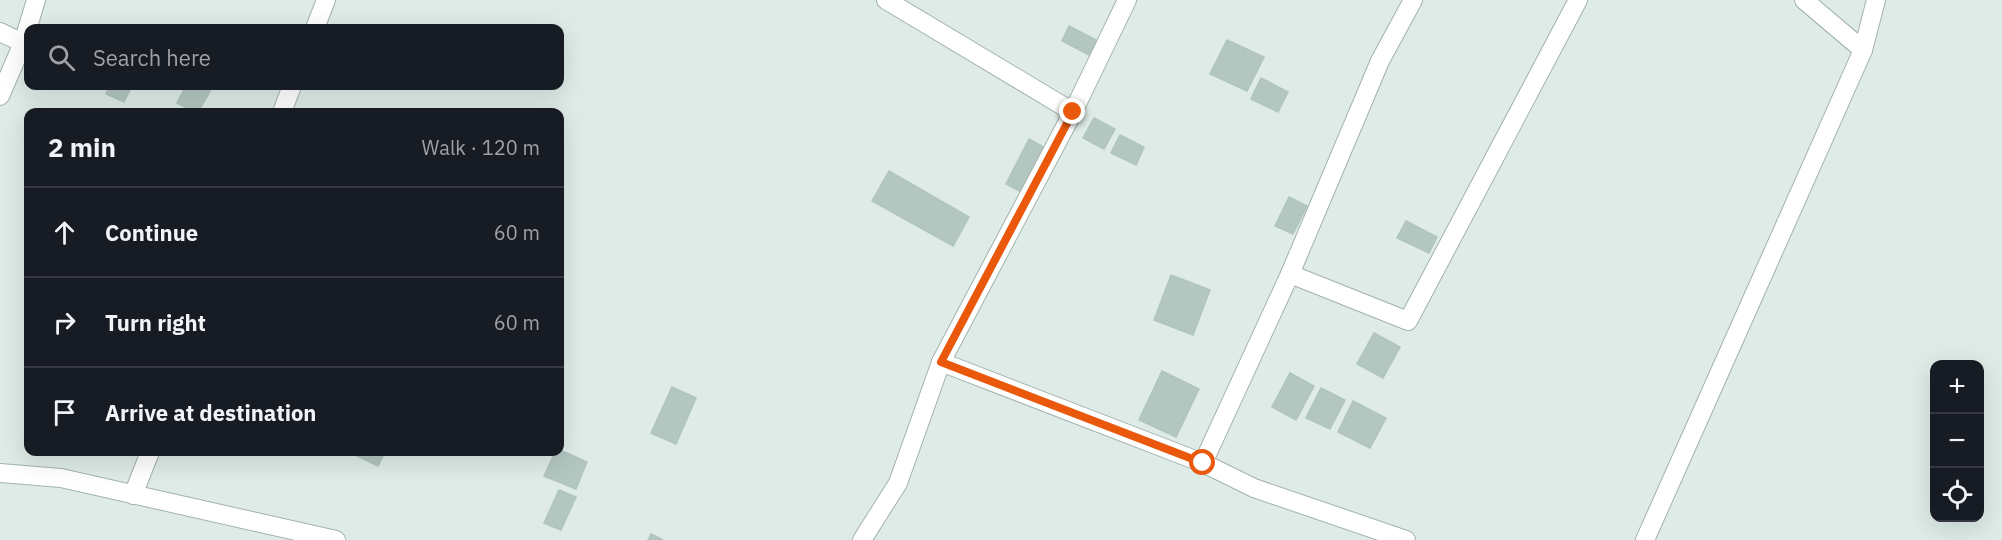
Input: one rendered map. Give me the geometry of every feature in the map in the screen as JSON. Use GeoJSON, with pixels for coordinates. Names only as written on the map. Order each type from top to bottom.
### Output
{"type":"FeatureCollection","features":[{"type":"Feature","properties":{"kind":"street"},"geometry":{"type":"LineString","coordinates":[[29,24],[36,0]]}},
{"type":"Feature","properties":{"kind":"street"},"geometry":{"type":"LineString","coordinates":[[317,24],[326,0]]}},
{"type":"Feature","properties":{"kind":"street"},"geometry":{"type":"LineString","coordinates":[[886,0],[1073,112]]}},
{"type":"Feature","properties":{"kind":"street"},"geometry":{"type":"LineString","coordinates":[[862,540],[898,483],[941,362],[1073,112],[1126,0]]}},
{"type":"Feature","properties":{"kind":"street"},"geometry":{"type":"LineString","coordinates":[[1203,463],[1290,274],[1380,60],[1413,0]]}},
{"type":"Feature","properties":{"kind":"street"},"geometry":{"type":"LineString","coordinates":[[1290,274],[1408,321],[1578,0]]}},
{"type":"Feature","properties":{"kind":"street"},"geometry":{"type":"LineString","coordinates":[[1804,0],[1863,50]]}},
{"type":"Feature","properties":{"kind":"street"},"geometry":{"type":"LineString","coordinates":[[1645,540],[1863,50],[1876,0]]}},
{"type":"Feature","properties":{"kind":"street"},"geometry":{"type":"LineString","coordinates":[[0,33],[23,43]]}},
{"type":"Feature","properties":{"kind":"street"},"geometry":{"type":"LineString","coordinates":[[0,96],[24,40]]}},
{"type":"Feature","properties":{"kind":"street"},"geometry":{"type":"LineString","coordinates":[[284,108],[290,90]]}},
{"type":"Feature","properties":{"kind":"street"},"geometry":{"type":"LineString","coordinates":[[941,362],[1203,463],[1254,488],[1406,540]]}},
{"type":"Feature","properties":{"kind":"street"},"geometry":{"type":"LineString","coordinates":[[133,495],[148,456]]}},
{"type":"Feature","properties":{"kind":"street"},"geometry":{"type":"LineString","coordinates":[[0,473],[61,478],[336,540]]}},
{"type":"Feature","properties":{"kind":"building"},"geometry":{"type":"Polygon","coordinates":[[[1069,26],[1098,41],[1091,56],[1062,41],[1069,26]]]}},
{"type":"Feature","properties":{"kind":"building"},"geometry":{"type":"Polygon","coordinates":[[[1227,40],[1264,57],[1247,91],[1210,74],[1227,40]]]}},
{"type":"Feature","properties":{"kind":"building"},"geometry":{"type":"Polygon","coordinates":[[[1261,78],[1288,92],[1278,112],[1251,99],[1261,78]]]}},
{"type":"Feature","properties":{"kind":"building"},"geometry":{"type":"Polygon","coordinates":[[[108,90],[130,90],[124,102],[106,94],[108,90]]]}},
{"type":"Feature","properties":{"kind":"building"},"geometry":{"type":"Polygon","coordinates":[[[184,90],[211,90],[200,108],[186,108],[177,103],[184,90]]]}},
{"type":"Feature","properties":{"kind":"building"},"geometry":{"type":"Polygon","coordinates":[[[1094,118],[1115,129],[1104,149],[1083,138],[1094,118]]]}},
{"type":"Feature","properties":{"kind":"building"},"geometry":{"type":"Polygon","coordinates":[[[1120,135],[1144,147],[1136,165],[1111,153],[1120,135]]]}},
{"type":"Feature","properties":{"kind":"building"},"geometry":{"type":"Polygon","coordinates":[[[1029,139],[1049,150],[1025,194],[1006,184],[1029,139]]]}},
{"type":"Feature","properties":{"kind":"building"},"geometry":{"type":"Polygon","coordinates":[[[889,171],[969,217],[953,246],[872,201],[889,171]]]}},
{"type":"Feature","properties":{"kind":"building"},"geometry":{"type":"Polygon","coordinates":[[[1289,197],[1307,206],[1293,234],[1275,226],[1289,197]]]}},
{"type":"Feature","properties":{"kind":"building"},"geometry":{"type":"Polygon","coordinates":[[[1406,221],[1437,237],[1429,253],[1397,238],[1406,221]]]}},
{"type":"Feature","properties":{"kind":"building"},"geometry":{"type":"Polygon","coordinates":[[[1171,275],[1210,290],[1193,335],[1154,320],[1171,275]]]}},
{"type":"Feature","properties":{"kind":"building"},"geometry":{"type":"Polygon","coordinates":[[[1374,333],[1400,347],[1383,378],[1357,364],[1374,333]]]}},
{"type":"Feature","properties":{"kind":"building"},"geometry":{"type":"Polygon","coordinates":[[[1162,371],[1199,389],[1176,437],[1139,420],[1162,371]]]}},
{"type":"Feature","properties":{"kind":"building"},"geometry":{"type":"Polygon","coordinates":[[[1290,373],[1314,386],[1296,420],[1272,407],[1290,373]]]}},
{"type":"Feature","properties":{"kind":"building"},"geometry":{"type":"Polygon","coordinates":[[[672,387],[696,398],[676,444],[651,433],[672,387]]]}},
{"type":"Feature","properties":{"kind":"building"},"geometry":{"type":"Polygon","coordinates":[[[1321,388],[1345,400],[1330,429],[1306,418],[1321,388]]]}},
{"type":"Feature","properties":{"kind":"building"},"geometry":{"type":"Polygon","coordinates":[[[1353,401],[1386,418],[1370,448],[1338,432],[1353,401]]]}},
{"type":"Feature","properties":{"kind":"building"},"geometry":{"type":"Polygon","coordinates":[[[564,452],[587,462],[576,489],[544,476],[553,456],[564,456],[564,452]]]}},
{"type":"Feature","properties":{"kind":"building"},"geometry":{"type":"Polygon","coordinates":[[[357,456],[383,456],[378,466],[357,456]]]}},
{"type":"Feature","properties":{"kind":"building"},"geometry":{"type":"Polygon","coordinates":[[[559,490],[576,497],[561,530],[544,523],[559,490]]]}},
{"type":"Feature","properties":{"kind":"building"},"geometry":{"type":"Polygon","coordinates":[[[651,534],[663,540],[648,540],[651,534]]]}},
{"type":"Feature","properties":{"kind":"route"},"geometry":{"type":"LineString","coordinates":[[1073,112],[941,362],[1203,463]]}}]}
